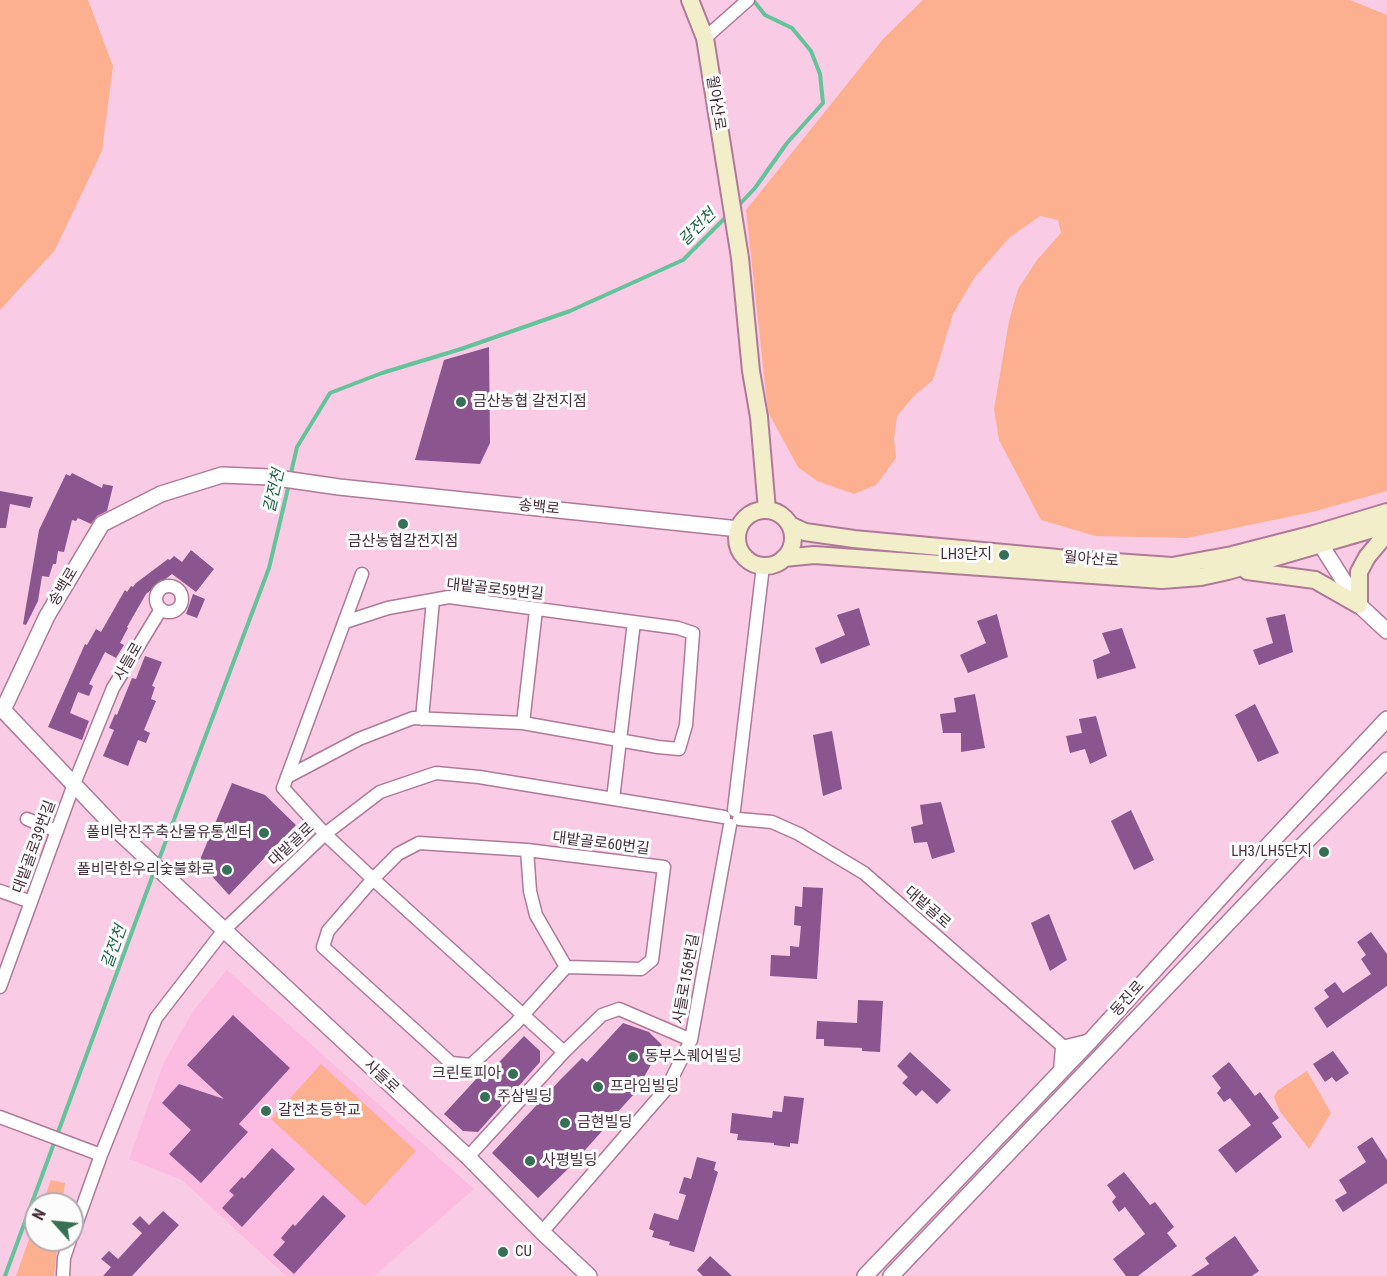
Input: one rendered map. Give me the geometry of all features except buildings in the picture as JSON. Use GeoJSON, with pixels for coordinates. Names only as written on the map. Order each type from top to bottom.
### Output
{"type":"FeatureCollection","features":[{"type":"Feature","properties":{"kind":"main road","name":"월아산로"},"geometry":{"type":"LineString","coordinates":[[690,0],[705,38],[740,258],[751,371],[759,417],[767,510]]}},
{"type":"Feature","properties":{"kind":"main road"},"geometry":{"type":"LineString","coordinates":[[767,510],[781,515],[790,525],[793,532],[792,547],[778,563],[764,566],[750,561],[738,543],[742,522],[753,513],[767,510]]}},
{"type":"Feature","properties":{"kind":"main road","name":"월아산로"},"geometry":{"type":"LineString","coordinates":[[790,525],[805,532],[854,539],[1172,566],[1317,539],[1387,512]]}},
{"type":"Feature","properties":{"kind":"main road"},"geometry":{"type":"LineString","coordinates":[[784,558],[814,555],[1162,580],[1200,577],[1228,571],[1317,539],[1387,525]]}},
{"type":"Feature","properties":{"kind":"main road"},"geometry":{"type":"LineString","coordinates":[[1228,571],[1256,571],[1315,580],[1359,605],[1359,572],[1367,557],[1387,533]]}},
{"type":"Feature","properties":{"kind":"street"},"geometry":{"type":"LineString","coordinates":[[705,38],[748,0]]}},
{"type":"Feature","properties":{"kind":"street","name":"송백로"},"geometry":{"type":"LineString","coordinates":[[2,713],[47,616],[102,524],[161,494],[222,475],[270,477],[339,487],[739,529]]}},
{"type":"Feature","properties":{"kind":"street"},"geometry":{"type":"LineString","coordinates":[[1317,539],[1359,605],[1387,632]]}},
{"type":"Feature","properties":{"kind":"street","name":"사들로156번길"},"geometry":{"type":"LineString","coordinates":[[543,1232],[667,1088],[691,1040],[732,818],[764,566]]}},
{"type":"Feature","properties":{"kind":"street"},"geometry":{"type":"LineString","coordinates":[[362,574],[283,788],[373,879],[564,1052]]}},
{"type":"Feature","properties":{"kind":"street","name":"대밭골로59번길"},"geometry":{"type":"LineString","coordinates":[[345,622],[388,608],[449,597],[678,628],[693,633],[686,725],[679,749],[621,741]]}},
{"type":"Feature","properties":{"kind":"street"},"geometry":{"type":"LineString","coordinates":[[422,719],[433,600]]}},
{"type":"Feature","properties":{"kind":"street","name":"사들로"},"geometry":{"type":"LineString","coordinates":[[161,609],[113,688],[74,784],[170,881],[468,1156],[589,1276]]}},
{"type":"Feature","properties":{"kind":"street"},"geometry":{"type":"LineString","coordinates":[[523,723],[536,610]]}},
{"type":"Feature","properties":{"kind":"street"},"geometry":{"type":"LineString","coordinates":[[613,799],[634,622]]}},
{"type":"Feature","properties":{"kind":"street"},"geometry":{"type":"LineString","coordinates":[[2,713],[74,784]]}},
{"type":"Feature","properties":{"kind":"street","name":"동진로"},"geometry":{"type":"LineString","coordinates":[[865,1276],[1091,1040],[1386,717]]}},
{"type":"Feature","properties":{"kind":"street"},"geometry":{"type":"LineString","coordinates":[[287,777],[359,739],[413,718],[523,723],[621,741]]}},
{"type":"Feature","properties":{"kind":"street","name":"동진로"},"geometry":{"type":"LineString","coordinates":[[891,1276],[1290,858],[1387,760]]}},
{"type":"Feature","properties":{"kind":"street","name":"대밭골로"},"geometry":{"type":"LineString","coordinates":[[84,1202],[156,1018],[224,930],[326,834],[380,792],[436,773],[479,777],[732,818],[772,822],[799,834],[864,873],[1074,1056]]}},
{"type":"Feature","properties":{"kind":"street","name":"대밭골로39번길"},"geometry":{"type":"LineString","coordinates":[[1,981],[74,784]]}},
{"type":"Feature","properties":{"kind":"street"},"geometry":{"type":"LineString","coordinates":[[27,819],[57,831]]}},
{"type":"Feature","properties":{"kind":"street","name":"대밭골로60번길"},"geometry":{"type":"LineString","coordinates":[[419,843],[527,850],[664,867],[652,960],[641,969],[566,967],[523,1016],[471,1065],[451,1063],[323,947],[328,931],[398,854],[419,843]]}},
{"type":"Feature","properties":{"kind":"street"},"geometry":{"type":"LineString","coordinates":[[527,850],[530,891],[536,915],[566,967]]}},
{"type":"Feature","properties":{"kind":"street"},"geometry":{"type":"LineString","coordinates":[[0,891],[31,902]]}},
{"type":"Feature","properties":{"kind":"street"},"geometry":{"type":"LineString","coordinates":[[468,1156],[564,1052],[602,1015],[619,1009],[691,1040]]}},
{"type":"Feature","properties":{"kind":"street"},"geometry":{"type":"LineString","coordinates":[[1060,1071],[1062,1047],[1091,1040]]}},
{"type":"Feature","properties":{"kind":"street"},"geometry":{"type":"LineString","coordinates":[[0,1117],[101,1155]]}},
{"type":"Feature","properties":{"kind":"street"},"geometry":{"type":"LineString","coordinates":[[63,1276],[66,1252]]}},
{"type":"Feature","properties":{"kind":"shaded area"},"geometry":{"type":"Polygon","coordinates":[[[0,0],[88,0],[113,66],[102,151],[55,250],[0,310],[0,0]]]}},
{"type":"Feature","properties":{"kind":"shaded area"},"geometry":{"type":"Polygon","coordinates":[[[923,0],[1350,0],[1387,15],[1387,491],[1312,512],[1187,538],[1096,536],[1041,520],[999,440],[994,409],[1009,321],[1018,289],[1037,260],[1061,233],[1058,220],[1040,216],[1009,238],[975,277],[953,314],[933,380],[915,395],[897,416],[894,439],[896,458],[876,485],[854,494],[817,481],[798,467],[768,412],[746,210],[884,38],[923,0]]]}},
{"type":"Feature","properties":{"kind":"shaded area","name":"갈전초등학교"},"geometry":{"type":"Polygon","coordinates":[[[227,970],[474,1189],[374,1276],[286,1276],[182,1180],[129,1159],[164,1062],[193,1011],[227,970]]]}},
{"type":"Feature","properties":{"kind":"shaded area"},"geometry":{"type":"Polygon","coordinates":[[[321,1064],[416,1151],[365,1206],[271,1119],[321,1064]]]}},
{"type":"Feature","properties":{"kind":"shaded area"},"geometry":{"type":"Polygon","coordinates":[[[1307,1071],[1331,1113],[1309,1149],[1279,1110],[1274,1097],[1277,1091],[1307,1071]]]}},
{"type":"Feature","properties":{"kind":"shaded area"},"geometry":{"type":"Polygon","coordinates":[[[51,1180],[65,1183],[64,1192],[46,1192],[51,1180]]]}},
{"type":"Feature","properties":{"kind":"shaded area"},"geometry":{"type":"Polygon","coordinates":[[[25,1252],[57,1252],[54,1276],[16,1276],[25,1252]]]}},
{"type":"Feature","properties":{"kind":"waterway","name":"갈전천"},"geometry":{"type":"LineString","coordinates":[[738,206],[755,188],[787,143],[823,103],[820,74],[811,51],[792,28],[765,15],[753,0]]}},
{"type":"Feature","properties":{"kind":"waterway","name":"갈전천"},"geometry":{"type":"LineString","coordinates":[[290,477],[297,447],[330,393],[382,373],[461,349],[570,311],[683,260],[728,215]]}},
{"type":"Feature","properties":{"kind":"waterway","name":"갈전천"},"geometry":{"type":"LineString","coordinates":[[158,862],[269,568],[289,484]]}},
{"type":"Feature","properties":{"kind":"waterway","name":"갈전천"},"geometry":{"type":"LineString","coordinates":[[5,1276],[154,872]]}},
{"type":"Feature","properties":{"kind":"place","name":"금산농협 갈전지점"},"geometry":{"type":"Point","coordinates":[461,402]}},
{"type":"Feature","properties":{"kind":"place","name":"금산농협갈전지점"},"geometry":{"type":"Point","coordinates":[403,524]}},
{"type":"Feature","properties":{"kind":"place","name":"LH3단지"},"geometry":{"type":"Point","coordinates":[1004,555]}},
{"type":"Feature","properties":{"kind":"place","name":"폴비락진주축산물유통센터"},"geometry":{"type":"Point","coordinates":[264,833]}},
{"type":"Feature","properties":{"kind":"place","name":"LH3/LH5단지"},"geometry":{"type":"Point","coordinates":[1324,852]}},
{"type":"Feature","properties":{"kind":"place","name":"폴비락한우리숯불화로"},"geometry":{"type":"Point","coordinates":[227,870]}},
{"type":"Feature","properties":{"kind":"place","name":"동부스퀘어빌딩"},"geometry":{"type":"Point","coordinates":[633,1057]}},
{"type":"Feature","properties":{"kind":"place","name":"크린토피아"},"geometry":{"type":"Point","coordinates":[513,1074]}},
{"type":"Feature","properties":{"kind":"place","name":"프라임빌딩"},"geometry":{"type":"Point","coordinates":[598,1087]}},
{"type":"Feature","properties":{"kind":"place","name":"주삼빌딩"},"geometry":{"type":"Point","coordinates":[485,1097]}},
{"type":"Feature","properties":{"kind":"place","name":"갈전초등학교"},"geometry":{"type":"Point","coordinates":[266,1111]}},
{"type":"Feature","properties":{"kind":"place","name":"금현빌딩"},"geometry":{"type":"Point","coordinates":[565,1123]}},
{"type":"Feature","properties":{"kind":"place","name":"사평빌딩"},"geometry":{"type":"Point","coordinates":[530,1161]}},
{"type":"Feature","properties":{"kind":"place","name":"CU"},"geometry":{"type":"Point","coordinates":[503,1252]}}]}
